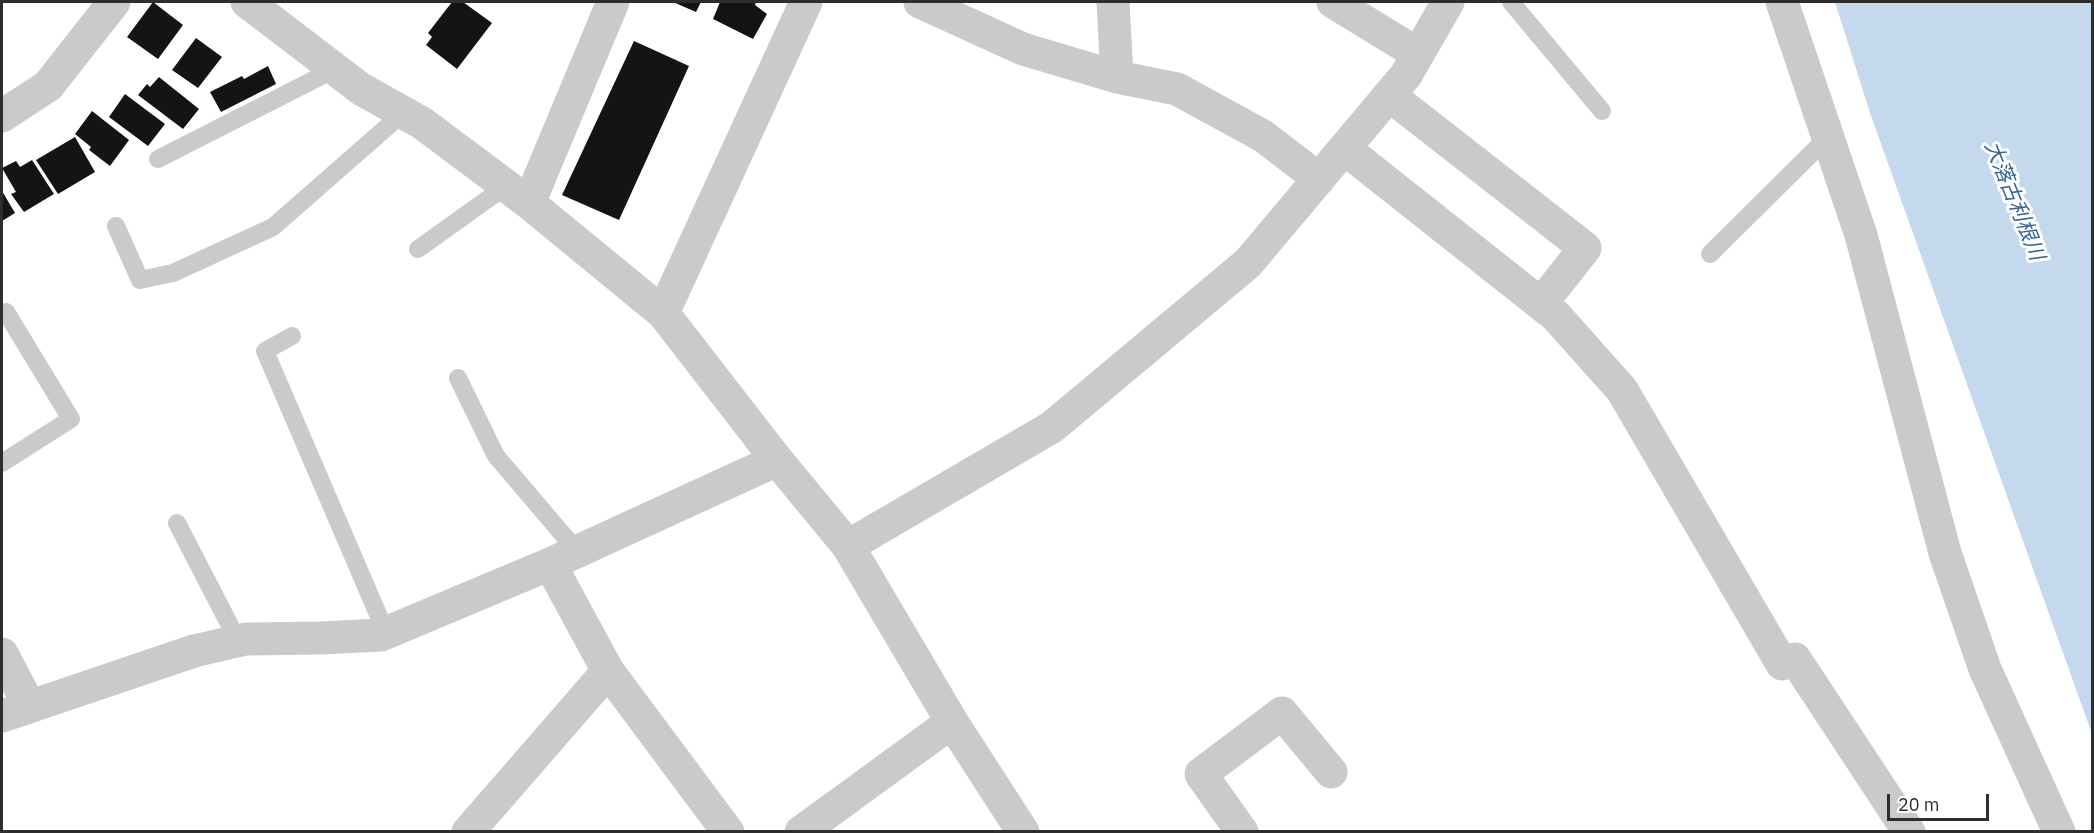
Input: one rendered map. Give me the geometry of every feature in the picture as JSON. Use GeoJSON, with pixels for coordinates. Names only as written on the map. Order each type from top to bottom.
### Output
{"type":"FeatureCollection","features":[{"type":"Feature","properties":{"kind":"street"},"geometry":{"type":"LineString","coordinates":[[2,116],[48,86],[114,2]]}},
{"type":"Feature","properties":{"kind":"street"},"geometry":{"type":"LineString","coordinates":[[247,2],[361,89],[422,123],[517,194],[663,313],[777,460],[848,546],[952,722],[1023,831]]}},
{"type":"Feature","properties":{"kind":"street"},"geometry":{"type":"LineString","coordinates":[[517,194],[613,2]]}},
{"type":"Feature","properties":{"kind":"street"},"geometry":{"type":"LineString","coordinates":[[663,313],[806,2]]}},
{"type":"Feature","properties":{"kind":"street"},"geometry":{"type":"LineString","coordinates":[[1113,2],[1117,76]]}},
{"type":"Feature","properties":{"kind":"street"},"geometry":{"type":"LineString","coordinates":[[1333,2],[1418,54]]}},
{"type":"Feature","properties":{"kind":"street"},"geometry":{"type":"LineString","coordinates":[[848,546],[1052,427],[1248,263],[1406,75],[1448,2]]}},
{"type":"Feature","properties":{"kind":"street"},"geometry":{"type":"LineString","coordinates":[[1782,2],[1861,235],[1945,553],[1984,669],[2047,827]]}},
{"type":"Feature","properties":{"kind":"street"},"geometry":{"type":"LineString","coordinates":[[932,4],[1023,49],[1117,76],[1177,89],[1263,136],[1319,179]]}},
{"type":"Feature","properties":{"kind":"street"},"geometry":{"type":"LineString","coordinates":[[1389,95],[1585,248],[1540,304]]}},
{"type":"Feature","properties":{"kind":"street"},"geometry":{"type":"LineString","coordinates":[[1345,149],[1556,316],[1622,390],[1782,664],[1795,659],[1909,831]]}},
{"type":"Feature","properties":{"kind":"street"},"geometry":{"type":"LineString","coordinates":[[2,654],[15,710],[194,651],[246,639],[381,635],[563,558],[777,460]]}},
{"type":"Feature","properties":{"kind":"street"},"geometry":{"type":"LineString","coordinates":[[563,558],[608,671],[728,831]]}},
{"type":"Feature","properties":{"kind":"street"},"geometry":{"type":"LineString","coordinates":[[468,831],[608,671]]}},
{"type":"Feature","properties":{"kind":"street"},"geometry":{"type":"LineString","coordinates":[[1242,831],[1201,774],[1282,713],[1331,772]]}},
{"type":"Feature","properties":{"kind":"street"},"geometry":{"type":"LineString","coordinates":[[801,831],[952,722]]}},
{"type":"Feature","properties":{"kind":"lane"},"geometry":{"type":"LineString","coordinates":[[1511,2],[1602,111]]}},
{"type":"Feature","properties":{"kind":"lane"},"geometry":{"type":"LineString","coordinates":[[158,159],[334,69]]}},
{"type":"Feature","properties":{"kind":"lane"},"geometry":{"type":"LineString","coordinates":[[116,226],[140,280],[173,273],[273,227],[403,112]]}},
{"type":"Feature","properties":{"kind":"lane"},"geometry":{"type":"LineString","coordinates":[[1710,254],[1828,137]]}},
{"type":"Feature","properties":{"kind":"lane"},"geometry":{"type":"LineString","coordinates":[[418,249],[517,194]]}},
{"type":"Feature","properties":{"kind":"lane"},"geometry":{"type":"LineString","coordinates":[[2,315],[6,312],[71,419],[2,464]]}},
{"type":"Feature","properties":{"kind":"lane"},"geometry":{"type":"LineString","coordinates":[[292,336],[265,351],[386,633]]}},
{"type":"Feature","properties":{"kind":"lane"},"geometry":{"type":"LineString","coordinates":[[458,378],[496,456],[563,558]]}},
{"type":"Feature","properties":{"kind":"lane"},"geometry":{"type":"LineString","coordinates":[[177,523],[238,641]]}},
{"type":"Feature","properties":{"kind":"water","name":"大落古利根川"},"geometry":{"type":"Polygon","coordinates":[[[1835,2],[2092,2],[2092,734],[1870,113],[1835,2]]]}},
{"type":"Feature","properties":{"kind":"building"},"geometry":{"type":"Polygon","coordinates":[[[153,2],[183,25],[158,59],[127,37],[153,2]]]}},
{"type":"Feature","properties":{"kind":"building"},"geometry":{"type":"Polygon","coordinates":[[[452,2],[463,2],[492,23],[457,69],[426,45],[432,37],[428,33],[452,2]]]}},
{"type":"Feature","properties":{"kind":"building"},"geometry":{"type":"Polygon","coordinates":[[[673,2],[701,2],[696,12],[673,2]]]}},
{"type":"Feature","properties":{"kind":"building"},"geometry":{"type":"Polygon","coordinates":[[[720,2],[756,2],[755,5],[767,14],[753,39],[713,19],[720,2]]]}},
{"type":"Feature","properties":{"kind":"building"},"geometry":{"type":"Polygon","coordinates":[[[196,38],[222,57],[198,88],[172,70],[196,38]]]}},
{"type":"Feature","properties":{"kind":"building"},"geometry":{"type":"Polygon","coordinates":[[[634,41],[689,66],[619,220],[562,195],[634,41]]]}},
{"type":"Feature","properties":{"kind":"building"},"geometry":{"type":"Polygon","coordinates":[[[268,66],[276,84],[221,112],[210,92],[242,76],[244,79],[268,66]]]}},
{"type":"Feature","properties":{"kind":"building"},"geometry":{"type":"Polygon","coordinates":[[[159,77],[199,109],[183,129],[138,95],[147,84],[150,87],[159,77]]]}},
{"type":"Feature","properties":{"kind":"building"},"geometry":{"type":"Polygon","coordinates":[[[125,94],[165,124],[148,146],[109,117],[125,94]]]}},
{"type":"Feature","properties":{"kind":"building"},"geometry":{"type":"Polygon","coordinates":[[[92,111],[129,140],[110,166],[89,150],[91,147],[75,134],[92,111]]]}},
{"type":"Feature","properties":{"kind":"building"},"geometry":{"type":"Polygon","coordinates":[[[75,137],[95,172],[58,194],[36,160],[75,137]]]}},
{"type":"Feature","properties":{"kind":"building"},"geometry":{"type":"Polygon","coordinates":[[[32,160],[54,194],[24,212],[11,194],[16,192],[2,168],[16,161],[20,167],[32,160]]]}},
{"type":"Feature","properties":{"kind":"building"},"geometry":{"type":"Polygon","coordinates":[[[2,191],[15,213],[2,221],[2,191]]]}}]}
